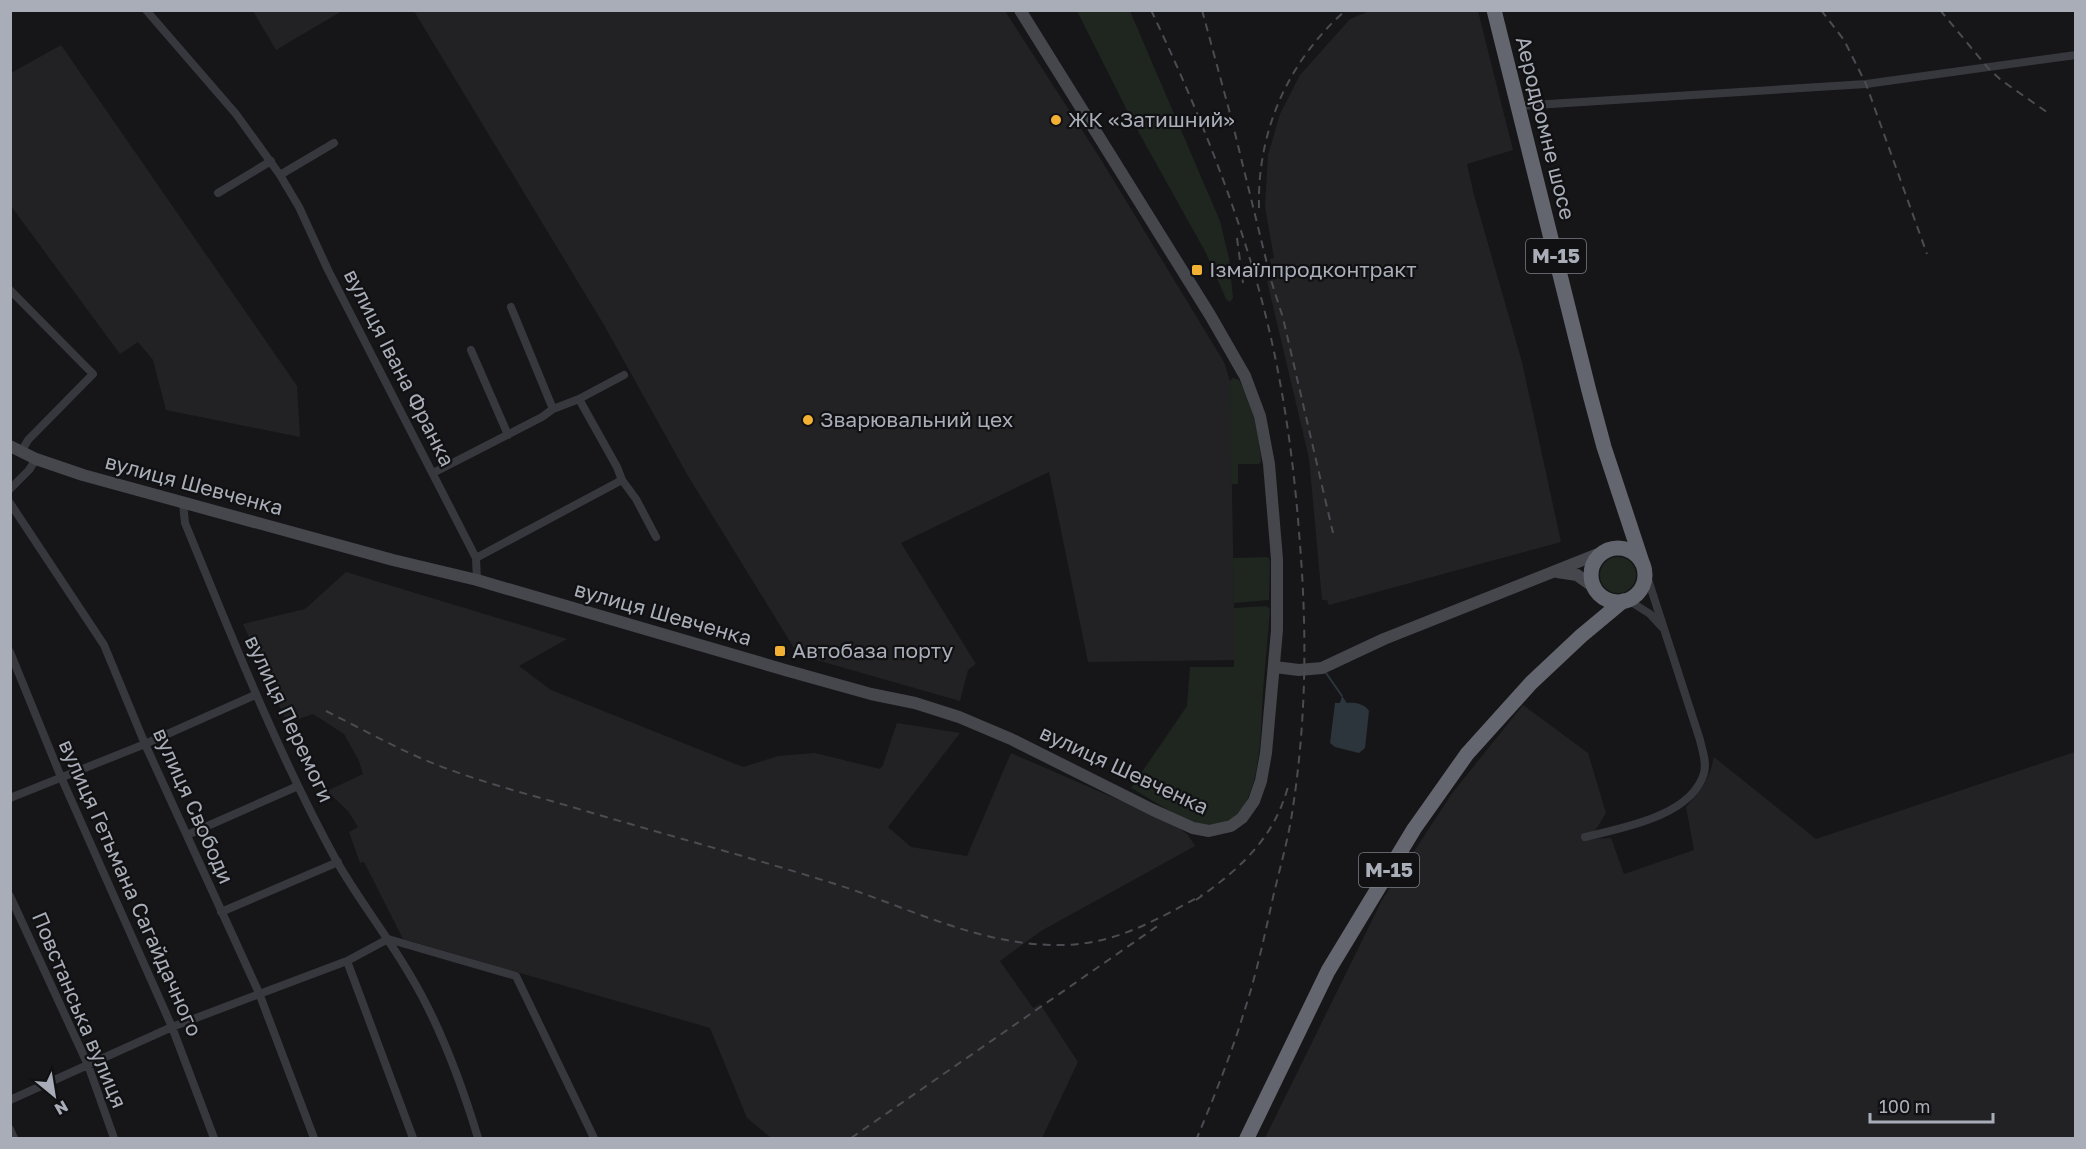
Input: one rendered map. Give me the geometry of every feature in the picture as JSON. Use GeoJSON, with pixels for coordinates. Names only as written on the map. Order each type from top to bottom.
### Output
{"type":"FeatureCollection","features":[{"type":"Feature","properties":{"kind":"highway","name":"Аеродромне шосе"},"geometry":{"type":"LineString","coordinates":[[1494,10],[1589,391],[1621,500],[1644,567]]}},
{"type":"Feature","properties":{"kind":"highway","name":"Аеродромне шосе"},"geometry":{"type":"LineString","coordinates":[[1606,550],[1617,539],[1622,526],[1621,500]]}},
{"type":"Feature","properties":{"kind":"highway"},"geometry":{"type":"LineString","coordinates":[[1606,550],[1618,547],[1629,550],[1638,556],[1644,567]]}},
{"type":"Feature","properties":{"kind":"highway","name":"М-15"},"geometry":{"type":"LineString","coordinates":[[1581,636],[1593,618],[1596,604],[1591,570],[1595,560],[1606,550]]}},
{"type":"Feature","properties":{"kind":"highway","name":"М-15"},"geometry":{"type":"LineString","coordinates":[[1247,1138],[1328,971],[1414,829],[1467,754],[1531,683],[1581,636],[1637,594],[1643,585],[1644,567]]}},
{"type":"Feature","properties":{"kind":"highway"},"geometry":{"type":"LineString","coordinates":[[1594,588],[1607,600],[1625,601]]}},
{"type":"Feature","properties":{"kind":"main road","name":"вулиця Шевченка"},"geometry":{"type":"LineString","coordinates":[[16,449],[36,459],[83,475],[393,560],[477,580],[871,694],[915,703],[959,717],[1011,739],[1193,828],[1209,831],[1231,826],[1242,818],[1254,801],[1261,781],[1275,667],[1277,559],[1269,464],[1263,428],[1245,376],[1204,305],[1020,10]]}},
{"type":"Feature","properties":{"kind":"main road"},"geometry":{"type":"LineString","coordinates":[[1275,667],[1299,670],[1322,668],[1383,639],[1606,550]]}},
{"type":"Feature","properties":{"kind":"main road"},"geometry":{"type":"LineString","coordinates":[[1547,574],[1567,572],[1577,575],[1594,588]]}},
{"type":"Feature","properties":{"kind":"street","name":"вулиця Івана Франка"},"geometry":{"type":"LineString","coordinates":[[147,10],[236,114],[271,161],[299,207],[328,270],[476,558],[477,580]]}},
{"type":"Feature","properties":{"kind":"street"},"geometry":{"type":"LineString","coordinates":[[1518,106],[1866,84],[2076,55]]}},
{"type":"Feature","properties":{"kind":"street"},"geometry":{"type":"LineString","coordinates":[[280,175],[334,143]]}},
{"type":"Feature","properties":{"kind":"street"},"geometry":{"type":"LineString","coordinates":[[218,193],[271,161]]}},
{"type":"Feature","properties":{"kind":"street"},"geometry":{"type":"LineString","coordinates":[[10,290],[93,374],[28,440],[16,449]]}},
{"type":"Feature","properties":{"kind":"street"},"geometry":{"type":"LineString","coordinates":[[511,307],[553,409]]}},
{"type":"Feature","properties":{"kind":"street"},"geometry":{"type":"LineString","coordinates":[[471,350],[508,435]]}},
{"type":"Feature","properties":{"kind":"street"},"geometry":{"type":"LineString","coordinates":[[433,473],[542,417],[553,409],[579,399],[624,375]]}},
{"type":"Feature","properties":{"kind":"street"},"geometry":{"type":"LineString","coordinates":[[579,399],[617,466],[622,480],[636,499],[656,537]]}},
{"type":"Feature","properties":{"kind":"street"},"geometry":{"type":"LineString","coordinates":[[10,489],[29,470],[36,459]]}},
{"type":"Feature","properties":{"kind":"street"},"geometry":{"type":"LineString","coordinates":[[476,558],[622,480]]}},
{"type":"Feature","properties":{"kind":"street","name":"вулиця Свободи"},"geometry":{"type":"LineString","coordinates":[[10,503],[104,645],[145,744],[259,993],[314,1138]]}},
{"type":"Feature","properties":{"kind":"street","name":"вулиця Перемоги"},"geometry":{"type":"LineString","coordinates":[[183,503],[185,523],[255,695],[298,786],[338,862],[412,977],[441,1037],[467,1102],[478,1138]]}},
{"type":"Feature","properties":{"kind":"street","name":"Аеродромне шосе"},"geometry":{"type":"LineString","coordinates":[[1585,837],[1616,830],[1676,807],[1692,794],[1704,771],[1704,756],[1700,740],[1644,567]]}},
{"type":"Feature","properties":{"kind":"street","name":"Аеродромне шосе"},"geometry":{"type":"LineString","coordinates":[[1625,601],[1650,614],[1666,634]]}},
{"type":"Feature","properties":{"kind":"street","name":"вулиця Гетьмана Сагайдачного"},"geometry":{"type":"LineString","coordinates":[[10,652],[61,777],[172,1027],[214,1138]]}},
{"type":"Feature","properties":{"kind":"street"},"geometry":{"type":"LineString","coordinates":[[10,798],[145,744],[255,695]]}},
{"type":"Feature","properties":{"kind":"street"},"geometry":{"type":"LineString","coordinates":[[187,835],[298,786]]}},
{"type":"Feature","properties":{"kind":"street"},"geometry":{"type":"LineString","coordinates":[[221,912],[338,862]]}},
{"type":"Feature","properties":{"kind":"street","name":"Повстанська вулиця"},"geometry":{"type":"LineString","coordinates":[[10,896],[88,1065],[114,1138]]}},
{"type":"Feature","properties":{"kind":"street"},"geometry":{"type":"LineString","coordinates":[[10,1100],[172,1027],[347,961],[388,939],[516,976],[594,1138]]}},
{"type":"Feature","properties":{"kind":"street"},"geometry":{"type":"LineString","coordinates":[[347,961],[413,1138]]}},
{"type":"Feature","properties":{"kind":"street"},"geometry":{"type":"LineString","coordinates":[[10,1129],[14,1138]]}},
{"type":"Feature","properties":{"kind":"shaded area"},"geometry":{"type":"Polygon","coordinates":[[[1372,10],[1478,11],[1513,150],[1467,164],[1522,362],[1561,542],[1329,605],[1327,600],[1322,600],[1309,458],[1267,281],[1274,279],[1270,259],[1274,258],[1265,207],[1268,155],[1280,114],[1300,75],[1350,19],[1372,10]]]}},
{"type":"Feature","properties":{"kind":"shaded area"},"geometry":{"type":"Polygon","coordinates":[[[253,11],[342,11],[276,50],[253,11]]]}},
{"type":"Feature","properties":{"kind":"shaded area"},"geometry":{"type":"Polygon","coordinates":[[[414,11],[1005,11],[1100,158],[1224,362],[1230,381],[1235,660],[1088,662],[1049,472],[901,543],[976,664],[968,670],[960,701],[799,655],[688,476],[604,325],[414,11]]]}},
{"type":"Feature","properties":{"kind":"shaded area"},"geometry":{"type":"Polygon","coordinates":[[[1077,11],[1130,11],[1220,221],[1229,258],[1233,298],[1230,302],[1226,299],[1206,253],[1133,122],[1077,11]]]}},
{"type":"Feature","properties":{"kind":"shaded area"},"geometry":{"type":"Polygon","coordinates":[[[61,45],[297,386],[300,437],[166,410],[153,360],[138,342],[120,354],[11,206],[11,73],[61,45]]]}},
{"type":"Feature","properties":{"kind":"shaded area"},"geometry":{"type":"Polygon","coordinates":[[[1233,378],[1239,380],[1252,409],[1261,461],[1259,464],[1238,464],[1238,484],[1231,484],[1230,381],[1233,378]]]}},
{"type":"Feature","properties":{"kind":"shaded area"},"geometry":{"type":"Polygon","coordinates":[[[1618,557],[1631,562],[1636,575],[1631,588],[1618,593],[1605,588],[1600,575],[1605,562],[1618,557]]]}},
{"type":"Feature","properties":{"kind":"shaded area"},"geometry":{"type":"Polygon","coordinates":[[[1233,558],[1269,558],[1270,562],[1269,600],[1234,603],[1233,558]]]}},
{"type":"Feature","properties":{"kind":"shaded area"},"geometry":{"type":"Polygon","coordinates":[[[346,572],[567,639],[519,666],[551,690],[743,767],[778,756],[815,753],[880,769],[897,723],[960,733],[888,827],[911,847],[967,856],[1011,753],[1177,826],[1188,835],[1195,846],[1041,931],[1000,961],[1033,1008],[1040,1004],[1078,1062],[1042,1138],[771,1138],[747,1118],[710,1028],[403,939],[364,862],[360,863],[349,832],[358,827],[348,811],[327,791],[363,774],[359,761],[344,734],[313,714],[287,723],[243,624],[305,609],[346,572]]]}},
{"type":"Feature","properties":{"kind":"shaded area"},"geometry":{"type":"Polygon","coordinates":[[[1266,606],[1270,609],[1259,749],[1251,791],[1243,808],[1231,820],[1215,825],[1194,822],[1131,788],[1187,706],[1190,667],[1234,667],[1234,608],[1266,606]]]}},
{"type":"Feature","properties":{"kind":"shaded area"},"geometry":{"type":"Polygon","coordinates":[[[1342,696],[1347,703],[1360,704],[1369,711],[1365,748],[1359,753],[1335,747],[1330,743],[1335,703],[1340,703],[1342,696]]]}},
{"type":"Feature","properties":{"kind":"shaded area"},"geometry":{"type":"Polygon","coordinates":[[[1523,705],[1588,753],[1606,813],[1590,839],[1611,838],[1624,874],[1694,850],[1686,807],[1702,788],[1714,757],[1816,839],[2075,752],[2075,1138],[1265,1138],[1382,900],[1453,792],[1523,705]]]}},
{"type":"Feature","properties":{"kind":"waterway"},"geometry":{"type":"LineString","coordinates":[[1324,670],[1342,696]]}},
{"type":"Feature","properties":{"kind":"railway"},"geometry":{"type":"LineString","coordinates":[[1151,10],[1217,162],[1259,290],[1282,392],[1296,497],[1302,567],[1303,704],[1298,772],[1289,829],[1249,997],[1228,1060],[1197,1138]]}},
{"type":"Feature","properties":{"kind":"railway"},"geometry":{"type":"LineString","coordinates":[[1202,10],[1271,280],[1283,318],[1333,533]]}},
{"type":"Feature","properties":{"kind":"railway"},"geometry":{"type":"LineString","coordinates":[[1259,208],[1264,152],[1270,125],[1280,99],[1292,75],[1308,52],[1346,10]]}},
{"type":"Feature","properties":{"kind":"railway"},"geometry":{"type":"LineString","coordinates":[[1821,10],[1844,40],[1866,84],[1927,254]]}},
{"type":"Feature","properties":{"kind":"railway"},"geometry":{"type":"LineString","coordinates":[[1940,10],[1988,68],[2001,80],[2051,115]]}},
{"type":"Feature","properties":{"kind":"railway"},"geometry":{"type":"LineString","coordinates":[[1237,238],[1243,283]]}},
{"type":"Feature","properties":{"kind":"railway"},"geometry":{"type":"LineString","coordinates":[[326,711],[401,749],[463,774],[800,873],[945,924],[1003,940],[1064,945],[1101,940],[1136,929],[1202,895]]}},
{"type":"Feature","properties":{"kind":"railway"},"geometry":{"type":"LineString","coordinates":[[1196,900],[1228,876],[1254,850],[1275,820],[1289,783]]}},
{"type":"Feature","properties":{"kind":"railway"},"geometry":{"type":"LineString","coordinates":[[851,1138],[1159,925]]}},
{"type":"Feature","properties":{"kind":"place","name":"ЖК «Затишний»"},"geometry":{"type":"Point","coordinates":[1056,120]}},
{"type":"Feature","properties":{"kind":"place","name":"Ізмаїлпродконтракт"},"geometry":{"type":"Point","coordinates":[1197,270]}},
{"type":"Feature","properties":{"kind":"place","name":"Зварювальний цех"},"geometry":{"type":"Point","coordinates":[808,420]}},
{"type":"Feature","properties":{"kind":"place","name":"Автобаза порту"},"geometry":{"type":"Point","coordinates":[780,651]}}]}
